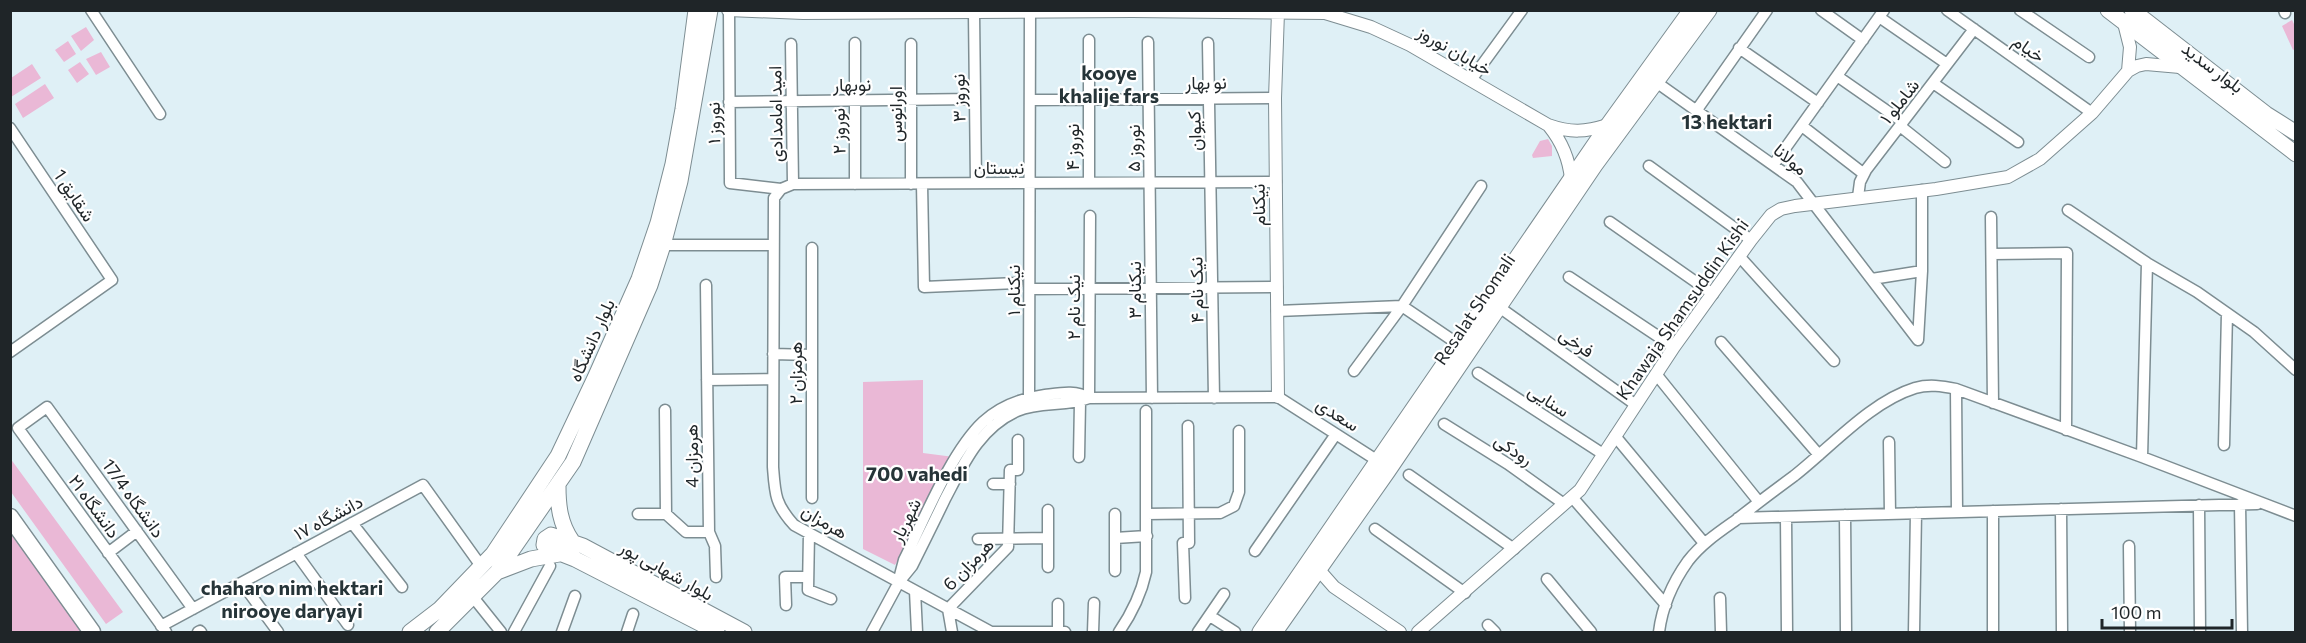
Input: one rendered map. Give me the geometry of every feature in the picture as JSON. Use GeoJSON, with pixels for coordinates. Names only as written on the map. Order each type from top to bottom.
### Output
{"type":"FeatureCollection","features":[{"type":"Feature","properties":{"kind":"main road","name":"بلوار دانشگاه"},"geometry":{"type":"LineString","coordinates":[[410,633],[440,609],[493,554],[558,456],[595,378],[639,279],[658,223],[673,164],[696,10]]}},
{"type":"Feature","properties":{"kind":"main road","name":"بلوار دانشگاه"},"geometry":{"type":"LineString","coordinates":[[437,633],[496,572],[573,462],[650,285],[663,245],[684,160],[710,10]]}},
{"type":"Feature","properties":{"kind":"main road","name":"Resalat Shomali"},"geometry":{"type":"LineString","coordinates":[[1260,633],[1608,125],[1691,10]]}},
{"type":"Feature","properties":{"kind":"main road","name":"Resalat Shomali"},"geometry":{"type":"LineString","coordinates":[[1275,633],[1595,165],[1709,10]]}},
{"type":"Feature","properties":{"kind":"main road","name":"بلوار سدید"},"geometry":{"type":"LineString","coordinates":[[2108,10],[2128,17],[2295,133]]}},
{"type":"Feature","properties":{"kind":"main road","name":"بلوار سدید"},"geometry":{"type":"LineString","coordinates":[[2128,17],[2180,67],[2295,154]]}},
{"type":"Feature","properties":{"kind":"main road"},"geometry":{"type":"LineString","coordinates":[[496,572],[531,559],[557,554],[569,548],[560,516],[558,486]]}},
{"type":"Feature","properties":{"kind":"main road"},"geometry":{"type":"LineString","coordinates":[[10,517],[92,633]]}},
{"type":"Feature","properties":{"kind":"main road","name":"بلوار شهابی پور"},"geometry":{"type":"LineString","coordinates":[[569,548],[717,633]]}},
{"type":"Feature","properties":{"kind":"main road","name":"بلوار شهابی پور"},"geometry":{"type":"LineString","coordinates":[[569,548],[744,633]]}},
{"type":"Feature","properties":{"kind":"street"},"geometry":{"type":"LineString","coordinates":[[91,10],[160,114]]}},
{"type":"Feature","properties":{"kind":"street"},"geometry":{"type":"LineString","coordinates":[[1471,80],[1522,10]]}},
{"type":"Feature","properties":{"kind":"street"},"geometry":{"type":"LineString","coordinates":[[1696,111],[1767,10]]}},
{"type":"Feature","properties":{"kind":"street"},"geometry":{"type":"LineString","coordinates":[[1821,10],[1863,40]]}},
{"type":"Feature","properties":{"kind":"street","name":"خیام"},"geometry":{"type":"LineString","coordinates":[[1947,10],[2092,113]]}},
{"type":"Feature","properties":{"kind":"street"},"geometry":{"type":"LineString","coordinates":[[2020,10],[2089,57]]}},
{"type":"Feature","properties":{"kind":"street","name":"خیابان نوروز"},"geometry":{"type":"LineString","coordinates":[[728,11],[974,13],[1279,11],[1325,13],[1371,27],[1410,45],[1548,125],[1564,131],[1580,133],[1608,125]]}},
{"type":"Feature","properties":{"kind":"street","name":"نوروز ۱"},"geometry":{"type":"LineString","coordinates":[[728,11],[730,183],[781,189]]}},
{"type":"Feature","properties":{"kind":"street"},"geometry":{"type":"LineString","coordinates":[[1030,11],[1030,100]]}},
{"type":"Feature","properties":{"kind":"street","name":"نیکنام"},"geometry":{"type":"LineString","coordinates":[[1278,397],[1275,98],[1279,11]]}},
{"type":"Feature","properties":{"kind":"street","name":"نوروز ۳"},"geometry":{"type":"LineString","coordinates":[[974,13],[976,183]]}},
{"type":"Feature","properties":{"kind":"street"},"geometry":{"type":"LineString","coordinates":[[1774,165],[1882,14],[1947,64]]}},
{"type":"Feature","properties":{"kind":"street"},"geometry":{"type":"LineString","coordinates":[[2128,17],[2130,47],[2128,71]]}},
{"type":"Feature","properties":{"kind":"street","name":"شاملو ۱"},"geometry":{"type":"LineString","coordinates":[[1858,197],[1860,182],[1864,174],[1974,29]]}},
{"type":"Feature","properties":{"kind":"street","name":"نوروز ۴"},"geometry":{"type":"LineString","coordinates":[[1089,40],[1089,183]]}},
{"type":"Feature","properties":{"kind":"street","name":"نوروز ۵"},"geometry":{"type":"LineString","coordinates":[[1148,42],[1150,182]]}},
{"type":"Feature","properties":{"kind":"street","name":"کیوان"},"geometry":{"type":"LineString","coordinates":[[1208,42],[1212,182]]}},
{"type":"Feature","properties":{"kind":"street","name":"نوروز ۲"},"geometry":{"type":"LineString","coordinates":[[855,43],[855,184]]}},
{"type":"Feature","properties":{"kind":"street","name":"امید امامدادی"},"geometry":{"type":"LineString","coordinates":[[791,44],[793,184]]}},
{"type":"Feature","properties":{"kind":"street","name":"اورانوس"},"geometry":{"type":"LineString","coordinates":[[911,44],[912,100],[924,287],[1017,283]]}},
{"type":"Feature","properties":{"kind":"street"},"geometry":{"type":"LineString","coordinates":[[1739,48],[1818,103]]}},
{"type":"Feature","properties":{"kind":"street"},"geometry":{"type":"LineString","coordinates":[[2128,71],[2146,64],[2180,67]]}},
{"type":"Feature","properties":{"kind":"street","name":"Khawaja Shamsuddin Kishi"},"geometry":{"type":"LineString","coordinates":[[1418,633],[1580,490],[1674,347],[1751,240],[1772,215],[1781,209],[2008,177],[2040,159],[2092,113],[2128,71]]}},
{"type":"Feature","properties":{"kind":"street"},"geometry":{"type":"LineString","coordinates":[[1837,76],[1902,124],[1945,162]]}},
{"type":"Feature","properties":{"kind":"street","name":"مولانا"},"geometry":{"type":"LineString","coordinates":[[1656,82],[1797,182],[1812,205],[1918,340],[1923,271]]}},
{"type":"Feature","properties":{"kind":"street"},"geometry":{"type":"LineString","coordinates":[[1934,83],[2018,142]]}},
{"type":"Feature","properties":{"kind":"street","name":"نو بهار"},"geometry":{"type":"LineString","coordinates":[[1030,100],[1275,98]]}},
{"type":"Feature","properties":{"kind":"street","name":"نوبهار"},"geometry":{"type":"LineString","coordinates":[[729,102],[975,99]]}},
{"type":"Feature","properties":{"kind":"street","name":"نیکنام ۱"},"geometry":{"type":"LineString","coordinates":[[1030,100],[1030,402]]}},
{"type":"Feature","properties":{"kind":"street"},"geometry":{"type":"LineString","coordinates":[[2266,114],[2295,121]]}},
{"type":"Feature","properties":{"kind":"street","name":"خیابان نوروز"},"geometry":{"type":"LineString","coordinates":[[1548,125],[1564,149],[1570,166],[1571,179]]}},
{"type":"Feature","properties":{"kind":"street"},"geometry":{"type":"LineString","coordinates":[[1802,126],[1864,174]]}},
{"type":"Feature","properties":{"kind":"street","name":"شقایق 1"},"geometry":{"type":"LineString","coordinates":[[10,128],[112,280],[10,352]]}},
{"type":"Feature","properties":{"kind":"street"},"geometry":{"type":"LineString","coordinates":[[1649,166],[1751,240]]}},
{"type":"Feature","properties":{"kind":"street","name":"نیکنام ۳"},"geometry":{"type":"LineString","coordinates":[[1150,182],[1152,398]]}},
{"type":"Feature","properties":{"kind":"street","name":"نیک نام ۴"},"geometry":{"type":"LineString","coordinates":[[1212,182],[1214,398]]}},
{"type":"Feature","properties":{"kind":"street","name":"نیستان"},"geometry":{"type":"LineString","coordinates":[[781,189],[793,184],[1276,182]]}},
{"type":"Feature","properties":{"kind":"street"},"geometry":{"type":"LineString","coordinates":[[1354,371],[1402,306],[1481,186]]}},
{"type":"Feature","properties":{"kind":"street"},"geometry":{"type":"LineString","coordinates":[[663,245],[773,245],[774,198],[781,189]]}},
{"type":"Feature","properties":{"kind":"street"},"geometry":{"type":"LineString","coordinates":[[1872,279],[1923,271],[1922,190]]}},
{"type":"Feature","properties":{"kind":"street"},"geometry":{"type":"LineString","coordinates":[[2068,210],[2197,292],[2254,332],[2295,370]]}},
{"type":"Feature","properties":{"kind":"street","name":"نیک نام ۲"},"geometry":{"type":"LineString","coordinates":[[1079,457],[1085,400],[1090,289],[1089,216]]}},
{"type":"Feature","properties":{"kind":"street"},"geometry":{"type":"LineString","coordinates":[[1991,217],[1993,403]]}},
{"type":"Feature","properties":{"kind":"street"},"geometry":{"type":"LineString","coordinates":[[1610,222],[1713,294]]}},
{"type":"Feature","properties":{"kind":"street","name":"هرمزان"},"geometry":{"type":"LineString","coordinates":[[773,245],[774,491],[780,510],[794,525],[991,632],[1065,633]]}},
{"type":"Feature","properties":{"kind":"street","name":"هرمزان ۲"},"geometry":{"type":"LineString","coordinates":[[812,248],[812,498]]}},
{"type":"Feature","properties":{"kind":"street"},"geometry":{"type":"LineString","coordinates":[[1992,254],[2067,253],[2066,430]]}},
{"type":"Feature","properties":{"kind":"street"},"geometry":{"type":"LineString","coordinates":[[1740,256],[1834,361]]}},
{"type":"Feature","properties":{"kind":"street"},"geometry":{"type":"LineString","coordinates":[[2142,457],[2147,262]]}},
{"type":"Feature","properties":{"kind":"street"},"geometry":{"type":"LineString","coordinates":[[1569,277],[1674,347]]}},
{"type":"Feature","properties":{"kind":"street","name":"هرمزان 4"},"geometry":{"type":"LineString","coordinates":[[706,285],[709,532],[715,546],[716,577]]}},
{"type":"Feature","properties":{"kind":"street"},"geometry":{"type":"LineString","coordinates":[[1030,290],[1276,288]]}},
{"type":"Feature","properties":{"kind":"street"},"geometry":{"type":"LineString","coordinates":[[1277,311],[1402,306],[1458,344]]}},
{"type":"Feature","properties":{"kind":"street","name":"فرخی"},"geometry":{"type":"LineString","coordinates":[[1499,307],[1636,405]]}},
{"type":"Feature","properties":{"kind":"street"},"geometry":{"type":"LineString","coordinates":[[2224,445],[2227,313]]}},
{"type":"Feature","properties":{"kind":"street"},"geometry":{"type":"LineString","coordinates":[[1721,342],[1819,455]]}},
{"type":"Feature","properties":{"kind":"street"},"geometry":{"type":"LineString","coordinates":[[773,354],[812,355]]}},
{"type":"Feature","properties":{"kind":"street","name":"سنایی"},"geometry":{"type":"LineString","coordinates":[[1478,373],[1603,454]]}},
{"type":"Feature","properties":{"kind":"street"},"geometry":{"type":"LineString","coordinates":[[1656,374],[1759,502]]}},
{"type":"Feature","properties":{"kind":"street"},"geometry":{"type":"LineString","coordinates":[[707,380],[773,379]]}},
{"type":"Feature","properties":{"kind":"street"},"geometry":{"type":"LineString","coordinates":[[1659,633],[1662,613],[1666,605],[1688,562],[1704,543],[1883,403],[1915,388],[1941,386],[1956,389],[2295,516]]}},
{"type":"Feature","properties":{"kind":"street"},"geometry":{"type":"LineString","coordinates":[[1956,389],[1957,512]]}},
{"type":"Feature","properties":{"kind":"street","name":"شهریار"},"geometry":{"type":"LineString","coordinates":[[872,633],[898,582],[904,560],[965,444],[985,420],[1012,403],[1030,402],[1079,392],[1085,400],[1278,397]]}},
{"type":"Feature","properties":{"kind":"street","name":"سعدی"},"geometry":{"type":"LineString","coordinates":[[1278,397],[1378,460]]}},
{"type":"Feature","properties":{"kind":"street","name":"دانشگاه 17/4"},"geometry":{"type":"LineString","coordinates":[[47,407],[194,609]]}},
{"type":"Feature","properties":{"kind":"street","name":"دانشگاه ۲۱"},"geometry":{"type":"LineString","coordinates":[[47,407],[18,428],[164,629]]}},
{"type":"Feature","properties":{"kind":"street"},"geometry":{"type":"LineString","coordinates":[[665,410],[666,514]]}},
{"type":"Feature","properties":{"kind":"street"},"geometry":{"type":"LineString","coordinates":[[1119,633],[1132,614],[1142,592],[1146,572],[1146,411]]}},
{"type":"Feature","properties":{"kind":"street","name":"رودکی"},"geometry":{"type":"LineString","coordinates":[[1444,424],[1568,501],[1666,605]]}},
{"type":"Feature","properties":{"kind":"street"},"geometry":{"type":"LineString","coordinates":[[1185,598],[1183,543],[1189,543],[1188,426]]}},
{"type":"Feature","properties":{"kind":"street"},"geometry":{"type":"LineString","coordinates":[[1146,514],[1220,513],[1234,506],[1239,492],[1239,431]]}},
{"type":"Feature","properties":{"kind":"street"},"geometry":{"type":"LineString","coordinates":[[1255,551],[1336,434]]}},
{"type":"Feature","properties":{"kind":"street"},"geometry":{"type":"LineString","coordinates":[[1615,436],[1704,543]]}},
{"type":"Feature","properties":{"kind":"street","name":"هرمزان 6"},"geometry":{"type":"LineString","coordinates":[[948,609],[1008,547],[1004,507],[1010,484],[1010,470],[1018,470],[1018,440]]}},
{"type":"Feature","properties":{"kind":"street"},"geometry":{"type":"LineString","coordinates":[[1889,442],[1890,514]]}},
{"type":"Feature","properties":{"kind":"street"},"geometry":{"type":"LineString","coordinates":[[1409,475],[1514,549]]}},
{"type":"Feature","properties":{"kind":"street"},"geometry":{"type":"LineString","coordinates":[[993,484],[1010,484]]}},
{"type":"Feature","properties":{"kind":"street","name":"دانشگاه ۱۷"},"geometry":{"type":"LineString","coordinates":[[164,629],[194,609],[423,485],[481,566]]}},
{"type":"Feature","properties":{"kind":"street"},"geometry":{"type":"LineString","coordinates":[[1738,518],[2262,503]]}},
{"type":"Feature","properties":{"kind":"street"},"geometry":{"type":"LineString","coordinates":[[2240,504],[2242,633]]}},
{"type":"Feature","properties":{"kind":"street"},"geometry":{"type":"LineString","coordinates":[[2199,505],[2200,633]]}},
{"type":"Feature","properties":{"kind":"street"},"geometry":{"type":"LineString","coordinates":[[2061,509],[2062,633]]}},
{"type":"Feature","properties":{"kind":"street"},"geometry":{"type":"LineString","coordinates":[[1048,510],[1048,567]]}},
{"type":"Feature","properties":{"kind":"street"},"geometry":{"type":"LineString","coordinates":[[1993,511],[1993,633]]}},
{"type":"Feature","properties":{"kind":"street"},"geometry":{"type":"LineString","coordinates":[[1914,633],[1916,513]]}},
{"type":"Feature","properties":{"kind":"street"},"geometry":{"type":"LineString","coordinates":[[638,514],[666,514],[686,532],[709,532]]}},
{"type":"Feature","properties":{"kind":"street"},"geometry":{"type":"LineString","coordinates":[[1114,571],[1115,514]]}},
{"type":"Feature","properties":{"kind":"street"},"geometry":{"type":"LineString","coordinates":[[1845,515],[1846,633]]}},
{"type":"Feature","properties":{"kind":"street"},"geometry":{"type":"LineString","coordinates":[[1786,517],[1787,633]]}},
{"type":"Feature","properties":{"kind":"street"},"geometry":{"type":"LineString","coordinates":[[352,523],[402,587]]}},
{"type":"Feature","properties":{"kind":"street"},"geometry":{"type":"LineString","coordinates":[[1375,529],[1465,593]]}},
{"type":"Feature","properties":{"kind":"street"},"geometry":{"type":"LineString","coordinates":[[108,552],[137,531]]}},
{"type":"Feature","properties":{"kind":"street"},"geometry":{"type":"LineString","coordinates":[[809,533],[808,590],[831,599]]}},
{"type":"Feature","properties":{"kind":"street"},"geometry":{"type":"LineString","coordinates":[[1115,538],[1146,536]]}},
{"type":"Feature","properties":{"kind":"street"},"geometry":{"type":"LineString","coordinates":[[978,539],[1048,538]]}},
{"type":"Feature","properties":{"kind":"street"},"geometry":{"type":"LineString","coordinates":[[2129,546],[2130,633]]}},
{"type":"Feature","properties":{"kind":"street"},"geometry":{"type":"LineString","coordinates":[[296,553],[348,625]]}},
{"type":"Feature","properties":{"kind":"street"},"geometry":{"type":"LineString","coordinates":[[514,633],[550,566]]}},
{"type":"Feature","properties":{"kind":"street"},"geometry":{"type":"LineString","coordinates":[[1319,570],[1334,587],[1400,633]]}},
{"type":"Feature","properties":{"kind":"street"},"geometry":{"type":"LineString","coordinates":[[786,604],[785,577],[808,578]]}},
{"type":"Feature","properties":{"kind":"street"},"geometry":{"type":"LineString","coordinates":[[1547,579],[1591,633]]}},
{"type":"Feature","properties":{"kind":"street"},"geometry":{"type":"LineString","coordinates":[[242,583],[278,633]]}},
{"type":"Feature","properties":{"kind":"street"},"geometry":{"type":"LineString","coordinates":[[1308,586],[1334,587]]}},
{"type":"Feature","properties":{"kind":"street"},"geometry":{"type":"LineString","coordinates":[[915,591],[917,633]]}},
{"type":"Feature","properties":{"kind":"street"},"geometry":{"type":"LineString","coordinates":[[1198,633],[1224,594]]}},
{"type":"Feature","properties":{"kind":"street"},"geometry":{"type":"LineString","coordinates":[[562,633],[575,596]]}},
{"type":"Feature","properties":{"kind":"street"},"geometry":{"type":"LineString","coordinates":[[473,597],[501,633]]}},
{"type":"Feature","properties":{"kind":"street"},"geometry":{"type":"LineString","coordinates":[[1720,598],[1720,633]]}},
{"type":"Feature","properties":{"kind":"street"},"geometry":{"type":"LineString","coordinates":[[1093,633],[1094,603]]}},
{"type":"Feature","properties":{"kind":"street"},"geometry":{"type":"LineString","coordinates":[[1058,604],[1058,632]]}},
{"type":"Feature","properties":{"kind":"street"},"geometry":{"type":"LineString","coordinates":[[948,609],[952,633]]}},
{"type":"Feature","properties":{"kind":"street"},"geometry":{"type":"LineString","coordinates":[[627,633],[633,614]]}},
{"type":"Feature","properties":{"kind":"street"},"geometry":{"type":"LineString","coordinates":[[1210,616],[1235,633]]}},
{"type":"Feature","properties":{"kind":"shaded area"},"geometry":{"type":"Polygon","coordinates":[[[2292,20],[2295,26],[2295,49],[2293,50],[2282,26],[2292,20]]]}},
{"type":"Feature","properties":{"kind":"shaded area"},"geometry":{"type":"Polygon","coordinates":[[[86,27],[94,40],[81,51],[71,36],[86,27]]]}},
{"type":"Feature","properties":{"kind":"shaded area"},"geometry":{"type":"Polygon","coordinates":[[[68,41],[76,54],[64,62],[55,50],[68,41]]]}},
{"type":"Feature","properties":{"kind":"shaded area"},"geometry":{"type":"Polygon","coordinates":[[[101,52],[110,67],[96,75],[86,59],[101,52]]]}},
{"type":"Feature","properties":{"kind":"shaded area"},"geometry":{"type":"Polygon","coordinates":[[[80,62],[89,74],[77,83],[68,70],[80,62]]]}},
{"type":"Feature","properties":{"kind":"shaded area"},"geometry":{"type":"Polygon","coordinates":[[[32,64],[41,78],[11,97],[11,78],[32,64]]]}},
{"type":"Feature","properties":{"kind":"shaded area"},"geometry":{"type":"Polygon","coordinates":[[[45,84],[54,98],[23,118],[15,104],[45,84]]]}},
{"type":"Feature","properties":{"kind":"shaded area"},"geometry":{"type":"Polygon","coordinates":[[[1548,139],[1552,146],[1552,156],[1533,158],[1532,155],[1540,141],[1548,139]]]}},
{"type":"Feature","properties":{"kind":"shaded area"},"geometry":{"type":"Polygon","coordinates":[[[923,380],[923,453],[954,457],[895,565],[863,549],[863,382],[923,380]]]}},
{"type":"Feature","properties":{"kind":"shaded area"},"geometry":{"type":"Polygon","coordinates":[[[10,458],[123,612],[106,624],[11,492],[10,458]]]}},
{"type":"Feature","properties":{"kind":"shaded area"},"geometry":{"type":"Polygon","coordinates":[[[10,530],[82,632],[11,632],[10,530]]]}},
{"type":"Feature","properties":{"kind":"district","name":"kooye khalije fars"},"geometry":{"type":"Point","coordinates":[1109,84]}},
{"type":"Feature","properties":{"kind":"district","name":"13 hektari"},"geometry":{"type":"Point","coordinates":[1727,121]}},
{"type":"Feature","properties":{"kind":"district","name":"700 vahedi"},"geometry":{"type":"Point","coordinates":[917,473]}},
{"type":"Feature","properties":{"kind":"district","name":"chaharo nim hektari nirooye daryayi"},"geometry":{"type":"Point","coordinates":[292,598]}}]}
